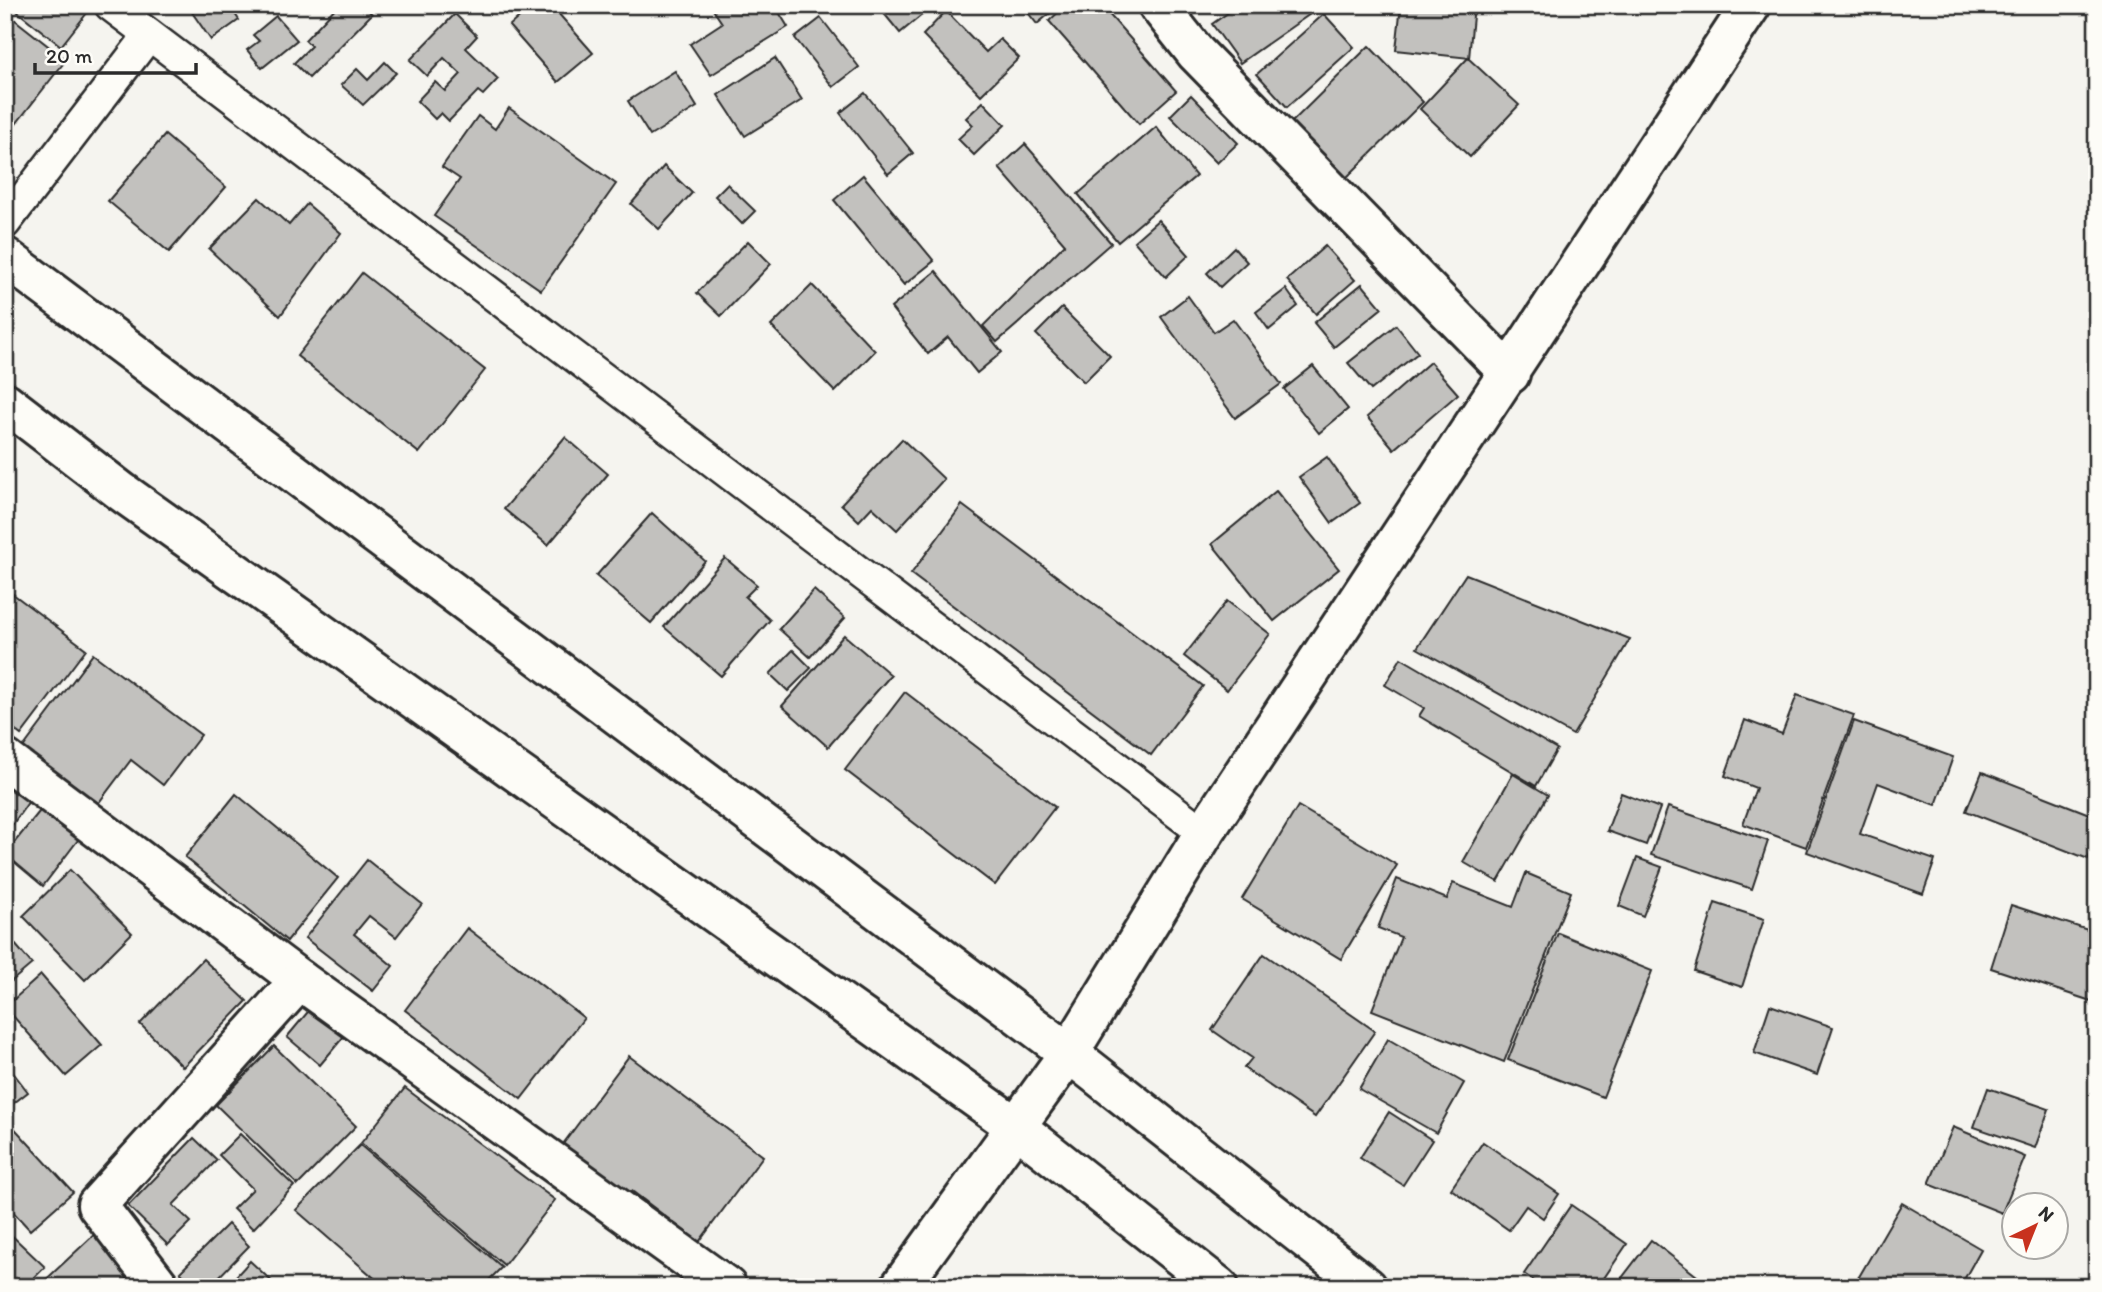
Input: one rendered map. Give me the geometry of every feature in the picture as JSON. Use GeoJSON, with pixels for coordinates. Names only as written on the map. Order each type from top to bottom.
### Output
{"type":"FeatureCollection","features":[{"type":"Feature","properties":{"kind":"street"},"geometry":{"type":"LineString","coordinates":[[1158,5],[1196,53],[1510,374]]}},
{"type":"Feature","properties":{"kind":"street"},"geometry":{"type":"LineString","coordinates":[[900,1287],[1069,1053],[1204,833],[1510,374],[1751,5]]}},
{"type":"Feature","properties":{"kind":"street"},"geometry":{"type":"LineString","coordinates":[[5,257],[1069,1053],[1367,1287]]}},
{"type":"Feature","properties":{"kind":"street"},"geometry":{"type":"LineString","coordinates":[[5,402],[133,500],[1015,1126],[1219,1287]]}},
{"type":"Feature","properties":{"kind":"street"},"geometry":{"type":"LineString","coordinates":[[5,759],[300,980],[727,1287]]}},
{"type":"Feature","properties":{"kind":"street"},"geometry":{"type":"LineString","coordinates":[[160,1287],[97,1205],[300,980]]}},
{"type":"Feature","properties":{"kind":"lane"},"geometry":{"type":"LineString","coordinates":[[110,5],[1204,833]]}},
{"type":"Feature","properties":{"kind":"lane"},"geometry":{"type":"LineString","coordinates":[[5,223],[149,35]]}},
{"type":"Feature","properties":{"kind":"building"},"geometry":{"type":"Polygon","coordinates":[[[23,5],[77,5],[87,13],[61,46],[18,12],[23,5]]]}},
{"type":"Feature","properties":{"kind":"building"},"geometry":{"type":"Polygon","coordinates":[[[187,5],[229,5],[239,20],[211,40],[187,5]]]}},
{"type":"Feature","properties":{"kind":"building"},"geometry":{"type":"Polygon","coordinates":[[[338,5],[363,5],[372,14],[309,78],[294,63],[311,46],[305,40],[338,5]]]}},
{"type":"Feature","properties":{"kind":"building"},"geometry":{"type":"Polygon","coordinates":[[[533,5],[551,5],[593,53],[558,82],[509,26],[533,5]]]}},
{"type":"Feature","properties":{"kind":"building"},"geometry":{"type":"Polygon","coordinates":[[[710,5],[782,5],[777,9],[788,27],[711,75],[690,44],[722,23],[710,5]]]}},
{"type":"Feature","properties":{"kind":"building"},"geometry":{"type":"Polygon","coordinates":[[[877,5],[934,5],[900,33],[877,5]]]}},
{"type":"Feature","properties":{"kind":"building"},"geometry":{"type":"Polygon","coordinates":[[[1022,5],[1060,5],[1037,24],[1022,5]]]}},
{"type":"Feature","properties":{"kind":"building"},"geometry":{"type":"Polygon","coordinates":[[[1066,5],[1101,5],[1176,91],[1139,124],[1049,21],[1066,5]]]}},
{"type":"Feature","properties":{"kind":"building"},"geometry":{"type":"Polygon","coordinates":[[[1239,5],[1323,5],[1240,63],[1212,24],[1239,5]]]}},
{"type":"Feature","properties":{"kind":"building"},"geometry":{"type":"Polygon","coordinates":[[[1401,5],[1474,5],[1469,58],[1396,50],[1401,5]]]}},
{"type":"Feature","properties":{"kind":"building"},"geometry":{"type":"Polygon","coordinates":[[[946,11],[986,52],[1000,39],[1019,58],[981,95],[923,35],[946,11]]]}},
{"type":"Feature","properties":{"kind":"building"},"geometry":{"type":"Polygon","coordinates":[[[5,12],[66,60],[5,138],[5,12]]]}},
{"type":"Feature","properties":{"kind":"building"},"geometry":{"type":"Polygon","coordinates":[[[455,14],[477,36],[466,48],[498,79],[483,95],[478,91],[449,121],[441,113],[435,119],[417,101],[435,82],[445,91],[461,74],[444,58],[427,76],[410,60],[455,14]]]}},
{"type":"Feature","properties":{"kind":"building"},"geometry":{"type":"Polygon","coordinates":[[[1324,14],[1354,47],[1287,107],[1257,74],[1324,14]]]}},
{"type":"Feature","properties":{"kind":"building"},"geometry":{"type":"Polygon","coordinates":[[[276,16],[297,40],[262,68],[247,50],[259,41],[253,35],[276,16]]]}},
{"type":"Feature","properties":{"kind":"building"},"geometry":{"type":"Polygon","coordinates":[[[821,18],[859,67],[833,87],[795,38],[821,18]]]}},
{"type":"Feature","properties":{"kind":"building"},"geometry":{"type":"Polygon","coordinates":[[[1369,46],[1423,102],[1342,182],[1287,127],[1369,46]]]}},
{"type":"Feature","properties":{"kind":"building"},"geometry":{"type":"Polygon","coordinates":[[[775,58],[802,100],[745,136],[718,95],[775,58]]]}},
{"type":"Feature","properties":{"kind":"building"},"geometry":{"type":"Polygon","coordinates":[[[1468,58],[1519,105],[1470,157],[1420,109],[1468,58]]]}},
{"type":"Feature","properties":{"kind":"building"},"geometry":{"type":"Polygon","coordinates":[[[385,62],[396,73],[363,105],[341,85],[357,69],[368,80],[385,62]]]}},
{"type":"Feature","properties":{"kind":"building"},"geometry":{"type":"Polygon","coordinates":[[[675,71],[697,107],[650,136],[628,101],[675,71]]]}},
{"type":"Feature","properties":{"kind":"building"},"geometry":{"type":"Polygon","coordinates":[[[865,93],[913,153],[888,174],[840,113],[865,93]]]}},
{"type":"Feature","properties":{"kind":"building"},"geometry":{"type":"Polygon","coordinates":[[[1191,95],[1238,143],[1217,163],[1170,116],[1191,95]]]}},
{"type":"Feature","properties":{"kind":"building"},"geometry":{"type":"Polygon","coordinates":[[[983,102],[1005,125],[974,155],[958,139],[973,125],[966,118],[983,102]]]}},
{"type":"Feature","properties":{"kind":"building"},"geometry":{"type":"Polygon","coordinates":[[[509,108],[616,184],[541,290],[434,216],[460,179],[442,167],[478,116],[495,129],[509,108]]]}},
{"type":"Feature","properties":{"kind":"building"},"geometry":{"type":"Polygon","coordinates":[[[1156,127],[1196,176],[1118,242],[1078,194],[1156,127]]]}},
{"type":"Feature","properties":{"kind":"building"},"geometry":{"type":"Polygon","coordinates":[[[165,135],[226,187],[169,252],[108,201],[165,135]]]}},
{"type":"Feature","properties":{"kind":"building"},"geometry":{"type":"Polygon","coordinates":[[[1025,144],[1111,243],[997,342],[983,326],[1065,244],[999,168],[1025,144]]]}},
{"type":"Feature","properties":{"kind":"building"},"geometry":{"type":"Polygon","coordinates":[[[664,166],[692,193],[659,229],[631,204],[664,166]]]}},
{"type":"Feature","properties":{"kind":"building"},"geometry":{"type":"Polygon","coordinates":[[[863,175],[934,261],[904,285],[834,200],[863,175]]]}},
{"type":"Feature","properties":{"kind":"building"},"geometry":{"type":"Polygon","coordinates":[[[727,184],[755,211],[742,224],[715,196],[727,184]]]}},
{"type":"Feature","properties":{"kind":"building"},"geometry":{"type":"Polygon","coordinates":[[[259,198],[289,225],[307,204],[341,233],[280,316],[209,249],[259,198]]]}},
{"type":"Feature","properties":{"kind":"building"},"geometry":{"type":"Polygon","coordinates":[[[1158,220],[1189,255],[1166,277],[1134,241],[1158,220]]]}},
{"type":"Feature","properties":{"kind":"building"},"geometry":{"type":"Polygon","coordinates":[[[748,241],[771,264],[721,316],[697,293],[748,241]]]}},
{"type":"Feature","properties":{"kind":"building"},"geometry":{"type":"Polygon","coordinates":[[[1325,246],[1355,280],[1316,314],[1287,280],[1325,246]]]}},
{"type":"Feature","properties":{"kind":"building"},"geometry":{"type":"Polygon","coordinates":[[[1234,247],[1247,262],[1220,287],[1207,273],[1234,247]]]}},
{"type":"Feature","properties":{"kind":"building"},"geometry":{"type":"Polygon","coordinates":[[[936,271],[1002,352],[977,373],[948,337],[928,354],[891,308],[936,271]]]}},
{"type":"Feature","properties":{"kind":"building"},"geometry":{"type":"Polygon","coordinates":[[[362,273],[485,370],[419,453],[297,356],[362,273]]]}},
{"type":"Feature","properties":{"kind":"building"},"geometry":{"type":"Polygon","coordinates":[[[1362,284],[1382,308],[1334,347],[1314,323],[1362,284]]]}},
{"type":"Feature","properties":{"kind":"building"},"geometry":{"type":"Polygon","coordinates":[[[812,285],[875,351],[835,392],[771,326],[812,285]]]}},
{"type":"Feature","properties":{"kind":"building"},"geometry":{"type":"Polygon","coordinates":[[[1286,289],[1298,306],[1269,330],[1256,312],[1286,289]]]}},
{"type":"Feature","properties":{"kind":"building"},"geometry":{"type":"Polygon","coordinates":[[[1188,296],[1214,332],[1233,319],[1281,384],[1235,418],[1161,317],[1188,296]]]}},
{"type":"Feature","properties":{"kind":"building"},"geometry":{"type":"Polygon","coordinates":[[[1062,308],[1110,356],[1084,382],[1036,334],[1062,308]]]}},
{"type":"Feature","properties":{"kind":"building"},"geometry":{"type":"Polygon","coordinates":[[[1396,325],[1418,353],[1371,390],[1348,363],[1396,325]]]}},
{"type":"Feature","properties":{"kind":"building"},"geometry":{"type":"Polygon","coordinates":[[[1430,362],[1458,394],[1394,449],[1367,417],[1430,362]]]}},
{"type":"Feature","properties":{"kind":"building"},"geometry":{"type":"Polygon","coordinates":[[[1313,366],[1348,409],[1319,433],[1284,389],[1313,366]]]}},
{"type":"Feature","properties":{"kind":"building"},"geometry":{"type":"Polygon","coordinates":[[[565,437],[608,474],[548,545],[504,509],[565,437]]]}},
{"type":"Feature","properties":{"kind":"building"},"geometry":{"type":"Polygon","coordinates":[[[902,439],[944,479],[897,530],[872,507],[859,521],[841,504],[902,439]]]}},
{"type":"Feature","properties":{"kind":"building"},"geometry":{"type":"Polygon","coordinates":[[[1327,457],[1360,503],[1332,523],[1299,477],[1327,457]]]}},
{"type":"Feature","properties":{"kind":"building"},"geometry":{"type":"Polygon","coordinates":[[[1276,491],[1339,569],[1274,621],[1212,544],[1276,491]]]}},
{"type":"Feature","properties":{"kind":"building"},"geometry":{"type":"Polygon","coordinates":[[[962,505],[1203,686],[1151,755],[911,574],[962,505]]]}},
{"type":"Feature","properties":{"kind":"building"},"geometry":{"type":"Polygon","coordinates":[[[652,513],[705,561],[651,623],[596,576],[652,513]]]}},
{"type":"Feature","properties":{"kind":"building"},"geometry":{"type":"Polygon","coordinates":[[[725,558],[757,585],[745,597],[770,620],[721,676],[664,627],[725,558]]]}},
{"type":"Feature","properties":{"kind":"building"},"geometry":{"type":"Polygon","coordinates":[[[1466,574],[1630,639],[1573,735],[1417,648],[1466,574]]]}},
{"type":"Feature","properties":{"kind":"building"},"geometry":{"type":"Polygon","coordinates":[[[5,588],[86,649],[21,735],[5,723],[5,588]]]}},
{"type":"Feature","properties":{"kind":"building"},"geometry":{"type":"Polygon","coordinates":[[[814,590],[845,618],[810,657],[779,629],[814,590]]]}},
{"type":"Feature","properties":{"kind":"building"},"geometry":{"type":"Polygon","coordinates":[[[1227,601],[1270,634],[1227,690],[1184,656],[1227,601]]]}},
{"type":"Feature","properties":{"kind":"building"},"geometry":{"type":"Polygon","coordinates":[[[844,635],[891,675],[828,747],[782,706],[844,635]]]}},
{"type":"Feature","properties":{"kind":"building"},"geometry":{"type":"Polygon","coordinates":[[[793,650],[811,668],[788,691],[770,674],[793,650]]]}},
{"type":"Feature","properties":{"kind":"building"},"geometry":{"type":"Polygon","coordinates":[[[93,654],[201,735],[163,785],[131,760],[97,805],[22,749],[93,654]]]}},
{"type":"Feature","properties":{"kind":"building"},"geometry":{"type":"Polygon","coordinates":[[[1401,658],[1557,749],[1536,786],[1419,716],[1424,708],[1385,685],[1401,658]]]}},
{"type":"Feature","properties":{"kind":"building"},"geometry":{"type":"Polygon","coordinates":[[[905,692],[1055,807],[995,885],[845,770],[905,692]]]}},
{"type":"Feature","properties":{"kind":"building"},"geometry":{"type":"Polygon","coordinates":[[[1797,695],[1854,715],[1806,847],[1743,824],[1756,788],[1725,776],[1745,720],[1782,734],[1797,695]]]}},
{"type":"Feature","properties":{"kind":"building"},"geometry":{"type":"Polygon","coordinates":[[[1854,721],[1953,757],[1936,805],[1878,783],[1860,834],[1935,860],[1923,894],[1807,852],[1854,721]]]}},
{"type":"Feature","properties":{"kind":"building"},"geometry":{"type":"Polygon","coordinates":[[[1982,772],[2097,817],[2097,836],[2088,859],[1966,811],[1982,772]]]}},
{"type":"Feature","properties":{"kind":"building"},"geometry":{"type":"Polygon","coordinates":[[[1513,774],[1548,795],[1498,882],[1463,862],[1513,774]]]}},
{"type":"Feature","properties":{"kind":"building"},"geometry":{"type":"Polygon","coordinates":[[[5,785],[29,801],[5,835],[5,785]]]}},
{"type":"Feature","properties":{"kind":"building"},"geometry":{"type":"Polygon","coordinates":[[[1621,793],[1660,808],[1646,845],[1607,831],[1621,793]]]}},
{"type":"Feature","properties":{"kind":"building"},"geometry":{"type":"Polygon","coordinates":[[[236,794],[338,878],[287,941],[185,857],[236,794]]]}},
{"type":"Feature","properties":{"kind":"building"},"geometry":{"type":"Polygon","coordinates":[[[1298,806],[1397,865],[1341,959],[1242,899],[1298,806]]]}},
{"type":"Feature","properties":{"kind":"building"},"geometry":{"type":"Polygon","coordinates":[[[43,807],[81,836],[43,886],[5,854],[43,807]]]}},
{"type":"Feature","properties":{"kind":"building"},"geometry":{"type":"Polygon","coordinates":[[[1668,807],[1768,841],[1752,889],[1651,855],[1668,807]]]}},
{"type":"Feature","properties":{"kind":"building"},"geometry":{"type":"Polygon","coordinates":[[[1637,858],[1662,867],[1643,916],[1619,906],[1637,858]]]}},
{"type":"Feature","properties":{"kind":"building"},"geometry":{"type":"Polygon","coordinates":[[[367,860],[422,904],[396,937],[369,916],[354,934],[393,966],[373,991],[305,938],[367,860]]]}},
{"type":"Feature","properties":{"kind":"building"},"geometry":{"type":"Polygon","coordinates":[[[70,870],[132,933],[85,980],[23,916],[70,870]]]}},
{"type":"Feature","properties":{"kind":"building"},"geometry":{"type":"Polygon","coordinates":[[[1526,873],[1571,892],[1504,1062],[1372,1010],[1401,937],[1378,928],[1397,879],[1447,899],[1453,883],[1513,907],[1526,873]]]}},
{"type":"Feature","properties":{"kind":"building"},"geometry":{"type":"Polygon","coordinates":[[[1715,903],[1764,919],[1742,987],[1694,971],[1715,903]]]}},
{"type":"Feature","properties":{"kind":"building"},"geometry":{"type":"Polygon","coordinates":[[[2011,905],[2097,933],[2097,1003],[1991,968],[2011,905]]]}},
{"type":"Feature","properties":{"kind":"building"},"geometry":{"type":"Polygon","coordinates":[[[467,928],[584,1018],[521,1099],[405,1010],[467,928]]]}},
{"type":"Feature","properties":{"kind":"building"},"geometry":{"type":"Polygon","coordinates":[[[1558,933],[1652,971],[1603,1097],[1508,1060],[1558,933]]]}},
{"type":"Feature","properties":{"kind":"building"},"geometry":{"type":"Polygon","coordinates":[[[8,936],[32,964],[6,986],[5,938],[8,936]]]}},
{"type":"Feature","properties":{"kind":"building"},"geometry":{"type":"Polygon","coordinates":[[[1264,954],[1375,1031],[1315,1117],[1244,1068],[1252,1058],[1212,1030],[1264,954]]]}},
{"type":"Feature","properties":{"kind":"building"},"geometry":{"type":"Polygon","coordinates":[[[203,959],[247,1001],[183,1067],[140,1024],[203,959]]]}},
{"type":"Feature","properties":{"kind":"building"},"geometry":{"type":"Polygon","coordinates":[[[41,975],[102,1045],[66,1076],[5,1007],[41,975]]]}},
{"type":"Feature","properties":{"kind":"building"},"geometry":{"type":"Polygon","coordinates":[[[1770,1005],[1833,1027],[1817,1075],[1754,1053],[1770,1005]]]}},
{"type":"Feature","properties":{"kind":"building"},"geometry":{"type":"Polygon","coordinates":[[[312,1007],[345,1035],[320,1065],[287,1037],[312,1007]]]}},
{"type":"Feature","properties":{"kind":"building"},"geometry":{"type":"Polygon","coordinates":[[[1388,1039],[1464,1083],[1436,1133],[1359,1089],[1388,1039]]]}},
{"type":"Feature","properties":{"kind":"building"},"geometry":{"type":"Polygon","coordinates":[[[274,1046],[356,1126],[298,1185],[216,1105],[274,1046]]]}},
{"type":"Feature","properties":{"kind":"building"},"geometry":{"type":"Polygon","coordinates":[[[629,1056],[763,1156],[699,1242],[632,1191],[620,1205],[554,1156],[629,1056]]]}},
{"type":"Feature","properties":{"kind":"building"},"geometry":{"type":"Polygon","coordinates":[[[5,1062],[28,1092],[5,1110],[5,1062]]]}},
{"type":"Feature","properties":{"kind":"building"},"geometry":{"type":"Polygon","coordinates":[[[405,1088],[555,1200],[504,1265],[361,1143],[405,1088]]]}},
{"type":"Feature","properties":{"kind":"building"},"geometry":{"type":"Polygon","coordinates":[[[1988,1088],[2049,1109],[2035,1148],[1974,1127],[1988,1088]]]}},
{"type":"Feature","properties":{"kind":"building"},"geometry":{"type":"Polygon","coordinates":[[[1389,1112],[1432,1140],[1403,1185],[1360,1158],[1389,1112]]]}},
{"type":"Feature","properties":{"kind":"building"},"geometry":{"type":"Polygon","coordinates":[[[6,1119],[73,1192],[30,1230],[5,1203],[6,1119]]]}},
{"type":"Feature","properties":{"kind":"building"},"geometry":{"type":"Polygon","coordinates":[[[1953,1127],[2025,1157],[2011,1190],[2000,1190],[2000,1212],[1929,1184],[1953,1127]]]}},
{"type":"Feature","properties":{"kind":"building"},"geometry":{"type":"Polygon","coordinates":[[[240,1134],[294,1186],[253,1229],[233,1209],[253,1189],[219,1155],[240,1134]]]}},
{"type":"Feature","properties":{"kind":"building"},"geometry":{"type":"Polygon","coordinates":[[[194,1138],[217,1160],[173,1205],[191,1222],[168,1245],[128,1206],[194,1138]]]}},
{"type":"Feature","properties":{"kind":"building"},"geometry":{"type":"Polygon","coordinates":[[[1483,1142],[1559,1194],[1543,1218],[1526,1206],[1509,1230],[1451,1189],[1483,1142]]]}},
{"type":"Feature","properties":{"kind":"building"},"geometry":{"type":"Polygon","coordinates":[[[360,1145],[502,1267],[482,1287],[377,1287],[380,1283],[296,1210],[360,1145]]]}},
{"type":"Feature","properties":{"kind":"building"},"geometry":{"type":"Polygon","coordinates":[[[1902,1203],[1981,1249],[1960,1287],[1853,1287],[1902,1203]]]}},
{"type":"Feature","properties":{"kind":"building"},"geometry":{"type":"Polygon","coordinates":[[[1571,1205],[1627,1244],[1598,1287],[1543,1287],[1524,1274],[1571,1205]]]}},
{"type":"Feature","properties":{"kind":"building"},"geometry":{"type":"Polygon","coordinates":[[[228,1224],[249,1246],[209,1287],[195,1287],[180,1272],[228,1224]]]}},
{"type":"Feature","properties":{"kind":"building"},"geometry":{"type":"Polygon","coordinates":[[[5,1229],[45,1267],[25,1287],[5,1287],[5,1229]]]}},
{"type":"Feature","properties":{"kind":"building"},"geometry":{"type":"Polygon","coordinates":[[[98,1231],[144,1287],[38,1287],[98,1231]]]}},
{"type":"Feature","properties":{"kind":"building"},"geometry":{"type":"Polygon","coordinates":[[[1651,1240],[1711,1287],[1615,1287],[1651,1240]]]}},
{"type":"Feature","properties":{"kind":"building"},"geometry":{"type":"Polygon","coordinates":[[[250,1261],[278,1287],[226,1287],[250,1261]]]}}]}
